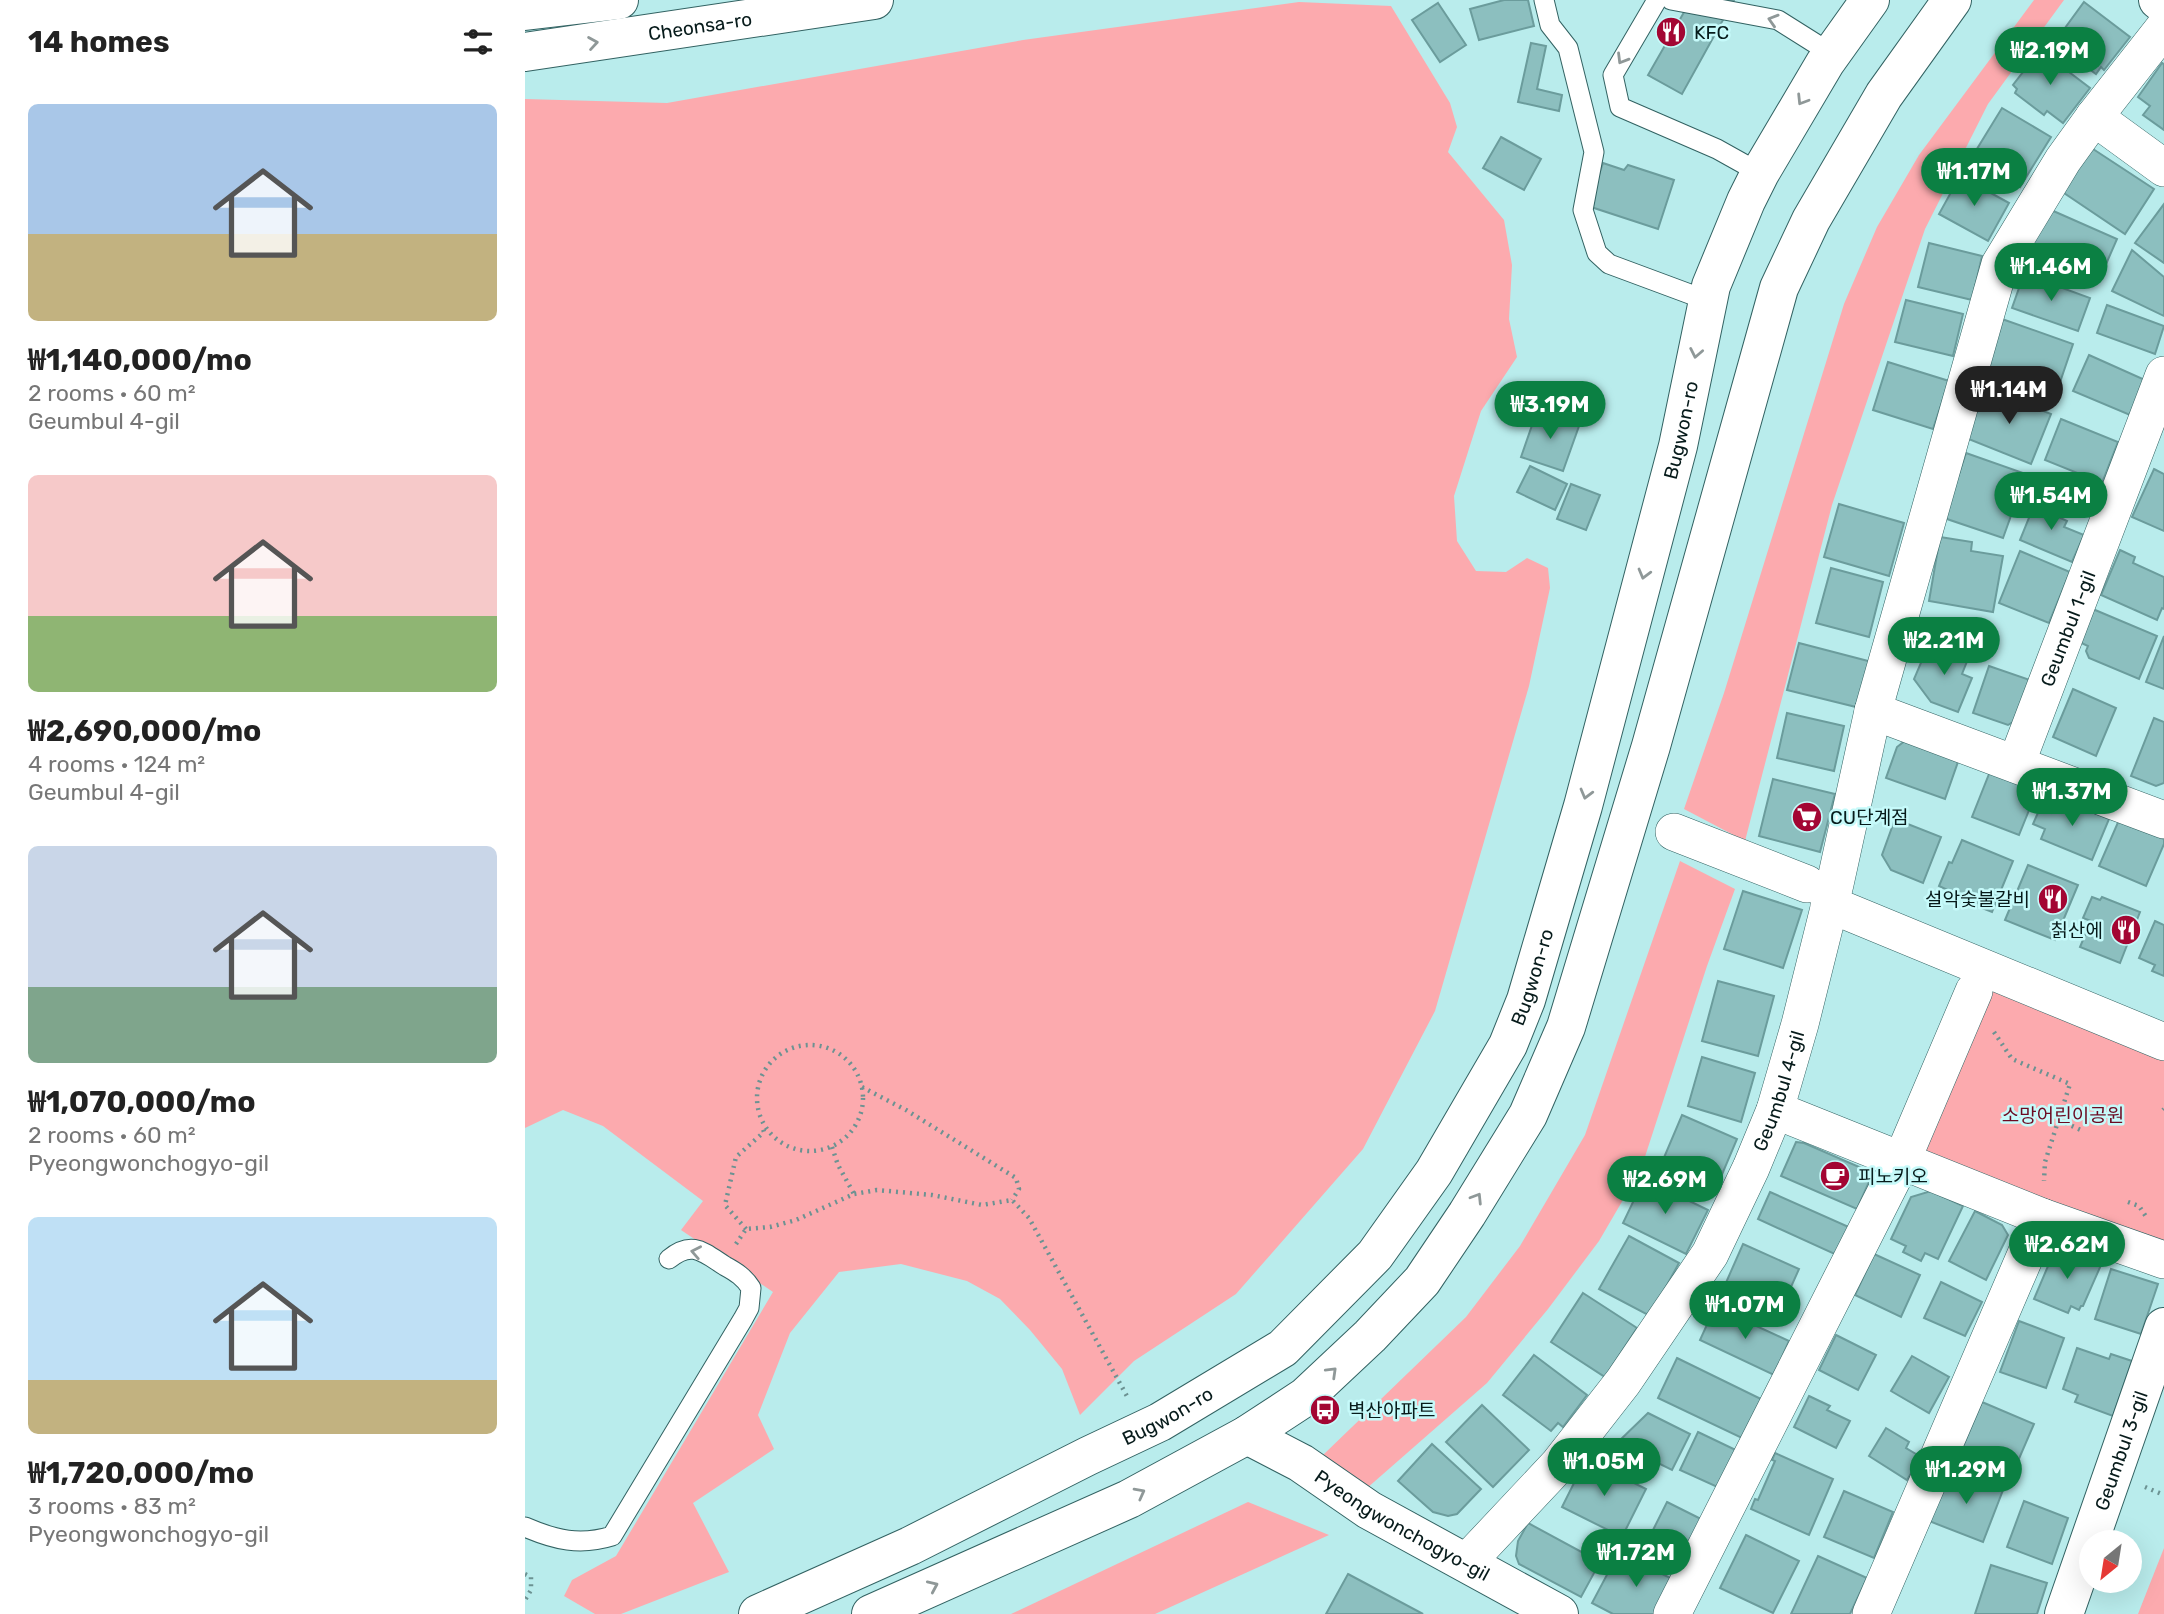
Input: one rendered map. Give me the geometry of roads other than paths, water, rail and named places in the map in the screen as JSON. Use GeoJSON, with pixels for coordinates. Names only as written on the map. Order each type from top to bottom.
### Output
{"type":"FeatureCollection","features":[{"type":"Feature","properties":{"kind":"street"},"geometry":{"type":"LineString","coordinates":[[525,11],[619,0]]}},
{"type":"Feature","properties":{"kind":"street","name":"Cheonsa-ro"},"geometry":{"type":"LineString","coordinates":[[525,52],[874,0]]}},
{"type":"Feature","properties":{"kind":"street"},"geometry":{"type":"LineString","coordinates":[[871,1614],[1129,1499],[1247,1436],[1305,1397],[1370,1336],[1422,1281],[1467,1214],[1528,1115],[1566,1027],[1651,746],[1779,288],[1811,219],[1884,95],[1952,0]]}},
{"type":"Feature","properties":{"kind":"street"},"geometry":{"type":"LineString","coordinates":[[2158,0],[2164,5]]}},
{"type":"Feature","properties":{"kind":"street","name":"Bugwon-ro"},"geometry":{"type":"LineString","coordinates":[[758,1614],[911,1546],[1160,1422],[1283,1349],[1375,1255],[1434,1172],[1509,1045],[1526,1000],[1583,806],[1678,446],[1706,300],[1760,173],[1832,54],[1869,1]]}},
{"type":"Feature","properties":{"kind":"street","name":"Geumbul 4-gil"},"geometry":{"type":"LineString","coordinates":[[1466,1563],[1559,1464],[1623,1382],[1710,1254],[1751,1168],[1775,1110],[1800,1024],[1824,891],[2000,264],[2031,209],[2094,117],[2164,28]]}},
{"type":"Feature","properties":{"kind":"street"},"geometry":{"type":"LineString","coordinates":[[2094,117],[2164,168]]}},
{"type":"Feature","properties":{"kind":"street","name":"Geumbul 1-gil"},"geometry":{"type":"LineString","coordinates":[[2016,764],[2164,375]]}},
{"type":"Feature","properties":{"kind":"street"},"geometry":{"type":"LineString","coordinates":[[1873,711],[2164,820]]}},
{"type":"Feature","properties":{"kind":"street"},"geometry":{"type":"LineString","coordinates":[[1674,832],[2164,1019]]}},
{"type":"Feature","properties":{"kind":"street"},"geometry":{"type":"LineString","coordinates":[[1824,891],[2164,1042]]}},
{"type":"Feature","properties":{"kind":"street"},"geometry":{"type":"LineString","coordinates":[[1672,1614],[1902,1160],[1974,991]]}},
{"type":"Feature","properties":{"kind":"street"},"geometry":{"type":"LineString","coordinates":[[1775,1110],[2042,1217],[2164,1260]]}},
{"type":"Feature","properties":{"kind":"street"},"geometry":{"type":"LineString","coordinates":[[1871,1614],[2042,1217]]}},
{"type":"Feature","properties":{"kind":"street","name":"Geumbul 3-gil"},"geometry":{"type":"LineString","coordinates":[[2064,1614],[2164,1326]]}},
{"type":"Feature","properties":{"kind":"street","name":"Pyeongwonchogyo-gil"},"geometry":{"type":"LineString","coordinates":[[1247,1436],[1301,1463],[1369,1510],[1559,1614]]}},
{"type":"Feature","properties":{"kind":"lane"},"geometry":{"type":"LineString","coordinates":[[1544,0],[1550,25],[1568,48],[1594,152],[1583,210],[1597,253],[1609,264],[1706,300]]}},
{"type":"Feature","properties":{"kind":"lane"},"geometry":{"type":"LineString","coordinates":[[1657,0],[1613,75],[1621,107],[1717,149],[1760,173]]}},
{"type":"Feature","properties":{"kind":"lane"},"geometry":{"type":"LineString","coordinates":[[1671,0],[1778,20],[1832,54]]}},
{"type":"Feature","properties":{"kind":"lane"},"geometry":{"type":"LineString","coordinates":[[525,1527],[568,1541],[593,1542],[612,1536],[749,1308],[751,1288],[741,1276],[703,1251],[679,1250],[669,1259]]}},
{"type":"Feature","properties":{"kind":"place","name":"KFC"},"geometry":{"type":"Point","coordinates":[1671,32]}},
{"type":"Feature","properties":{"kind":"place","name":"CU단계점"},"geometry":{"type":"Point","coordinates":[1807,817]}},
{"type":"Feature","properties":{"kind":"place","name":"설악숯불갈비"},"geometry":{"type":"Point","coordinates":[2053,899]}},
{"type":"Feature","properties":{"kind":"place","name":"칡산에"},"geometry":{"type":"Point","coordinates":[2126,930]}},
{"type":"Feature","properties":{"kind":"place","name":"피노키오"},"geometry":{"type":"Point","coordinates":[1835,1176]}},
{"type":"Feature","properties":{"kind":"place","name":"벽산아파트"},"geometry":{"type":"Point","coordinates":[1325,1410]}},
{"type":"Feature","properties":{"kind":"park label","name":"소망어린이공원"},"geometry":{"type":"Point","coordinates":[2063,1115]}}]}
